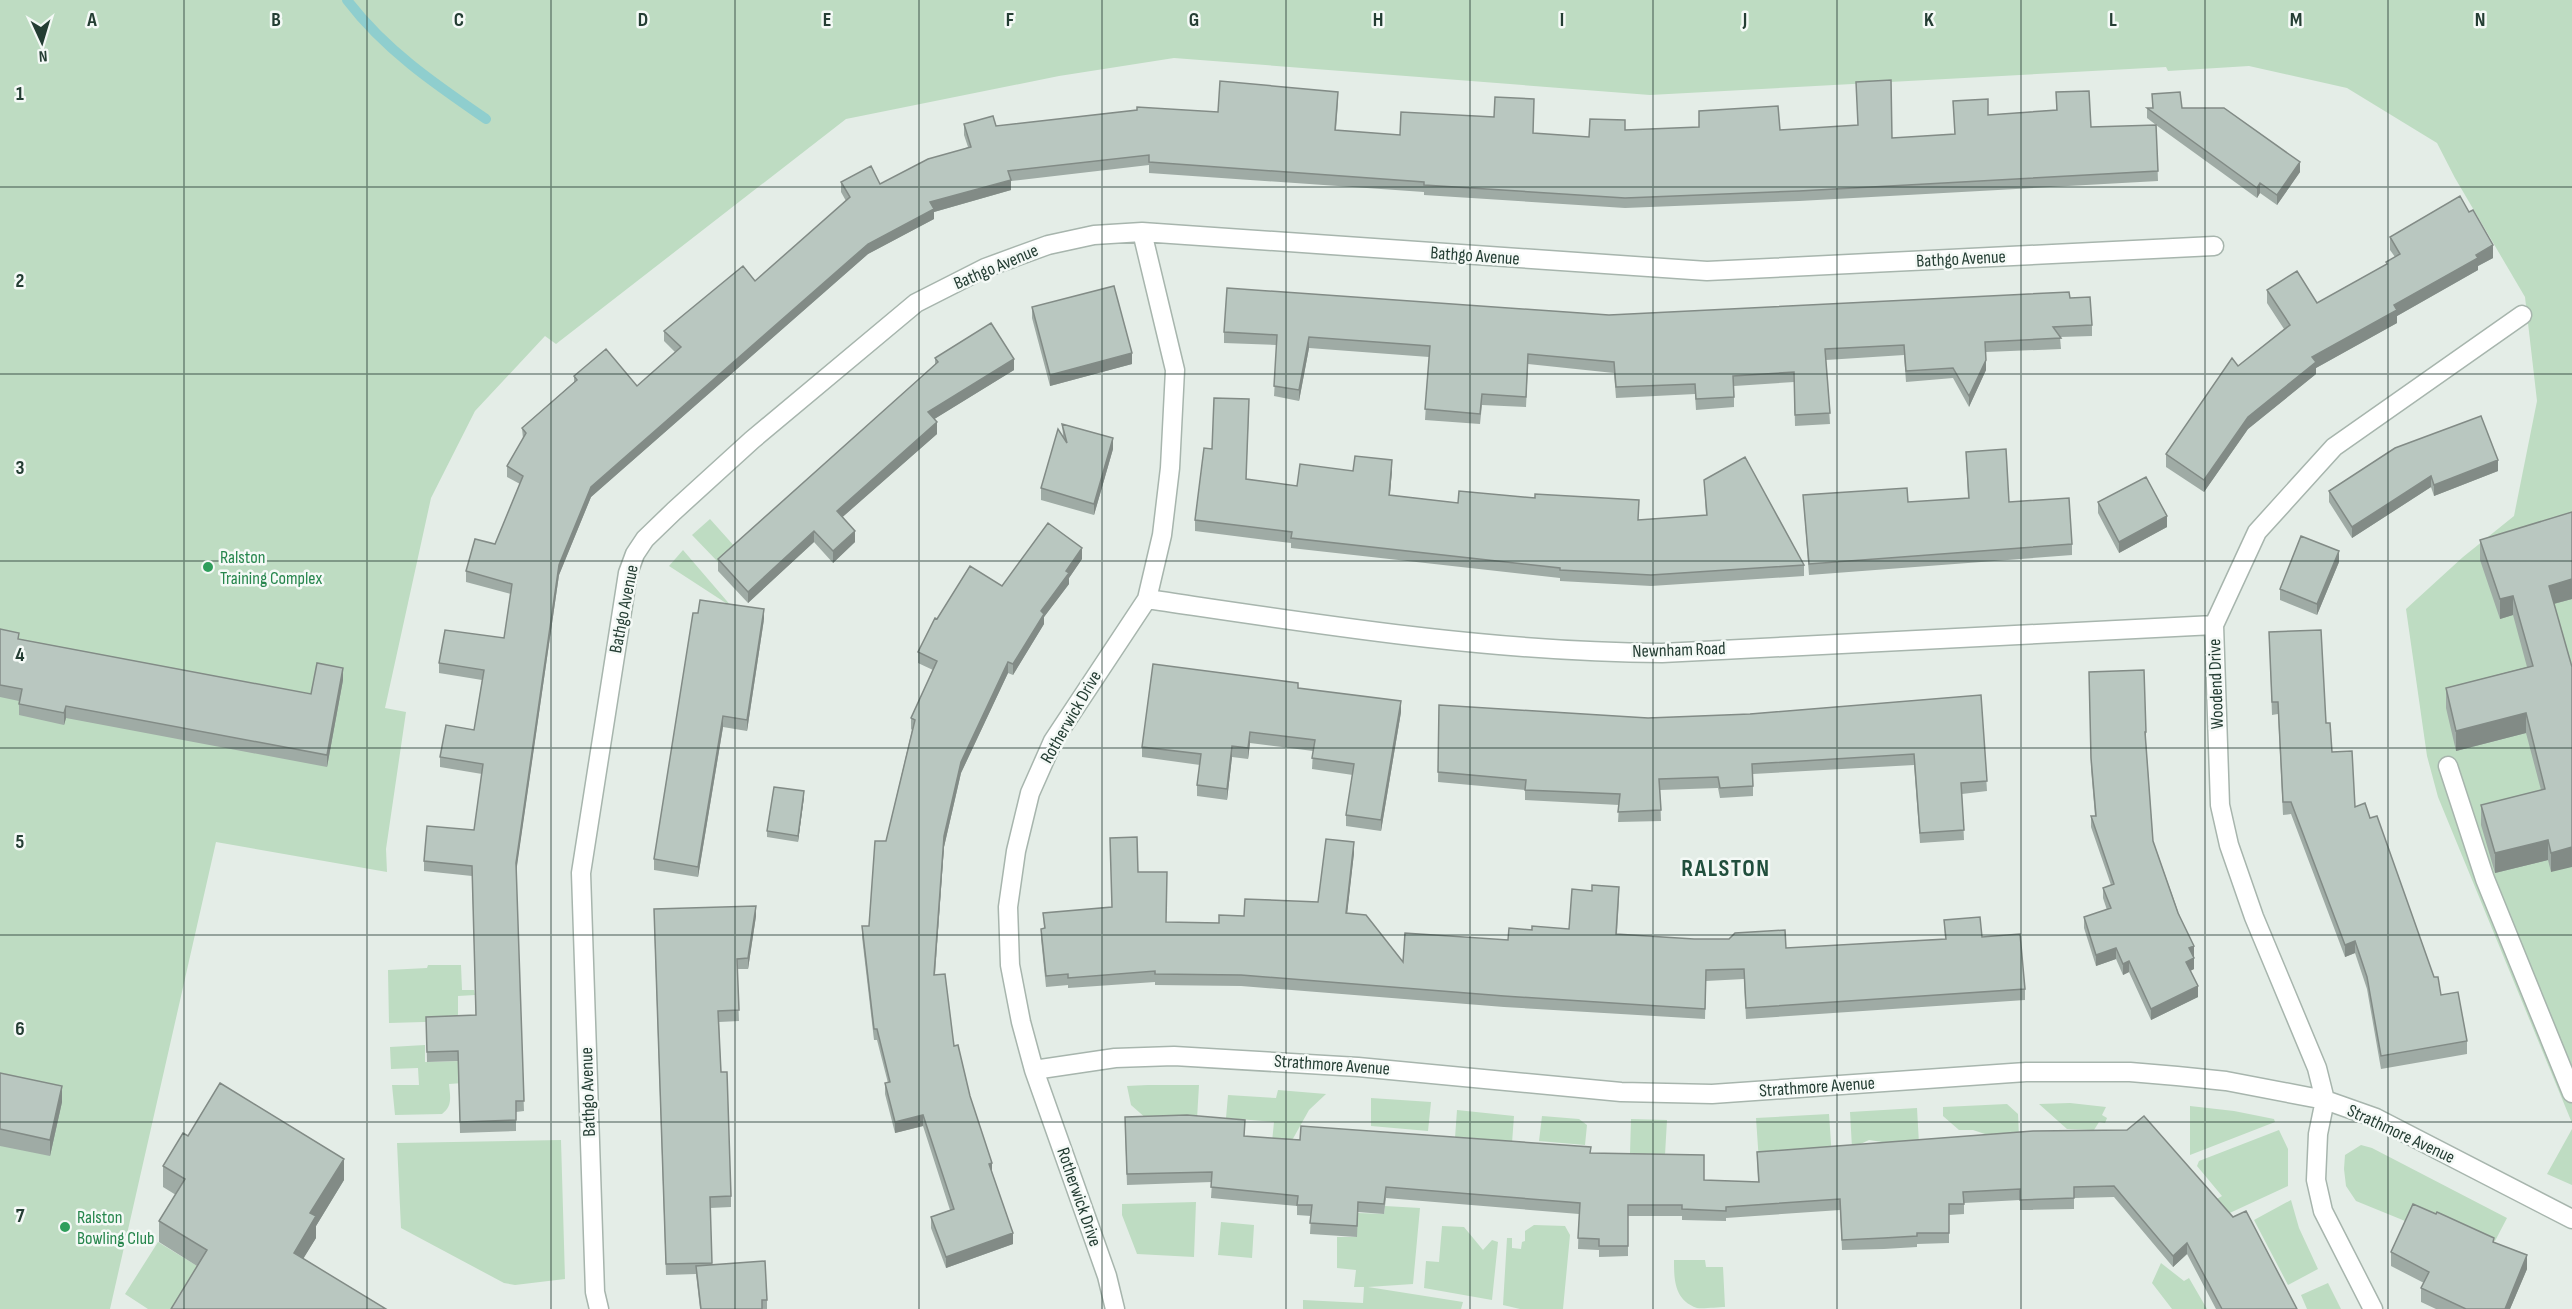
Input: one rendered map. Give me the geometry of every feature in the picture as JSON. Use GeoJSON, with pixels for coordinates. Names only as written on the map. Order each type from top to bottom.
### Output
{"type":"FeatureCollection","features":[{"type":"Feature","properties":{"kind":"street","name":"Bathgo Avenue"},"geometry":{"type":"LineString","coordinates":[[599,1309],[594,1292],[581,873],[628,573],[635,554],[645,539],[674,511],[752,440],[916,303],[985,268],[1048,245],[1094,235],[1142,232],[1707,271],[2214,246]]}},
{"type":"Feature","properties":{"kind":"street","name":"Rotherwick Drive"},"geometry":{"type":"LineString","coordinates":[[1115,1309],[1107,1276],[1034,1070],[1021,1022],[1010,965],[1008,907],[1030,793],[1053,741],[1147,599],[1162,535],[1170,468],[1175,370],[1142,232]]}},
{"type":"Feature","properties":{"kind":"street","name":"Woodend Drive"},"geometry":{"type":"LineString","coordinates":[[2325,1100],[2317,1068],[2254,917],[2229,845],[2220,806],[2214,625],[2257,532],[2334,447],[2522,315]]}},
{"type":"Feature","properties":{"kind":"street","name":"Newnham Road"},"geometry":{"type":"LineString","coordinates":[[1147,599],[1293,621],[1501,646],[1597,652],[1662,653],[2214,625]]}},
{"type":"Feature","properties":{"kind":"street"},"geometry":{"type":"LineString","coordinates":[[2448,766],[2485,879],[2572,1093]]}},
{"type":"Feature","properties":{"kind":"street","name":"Strathmore Avenue"},"geometry":{"type":"LineString","coordinates":[[1034,1070],[1115,1058],[1174,1056],[1358,1067],[1621,1092],[1712,1094],[2026,1072],[2130,1072],[2226,1081],[2325,1100],[2376,1118],[2572,1219]]}},
{"type":"Feature","properties":{"kind":"street"},"geometry":{"type":"LineString","coordinates":[[2325,1100],[2318,1134],[2316,1180],[2323,1211],[2373,1309]]}},
{"type":"Feature","properties":{"kind":"green space"},"geometry":{"type":"Polygon","coordinates":[[[0,0],[2572,0],[2572,1123],[2438,797],[2427,756],[2406,609],[2463,557],[2514,516],[2537,401],[2525,297],[2437,143],[2347,88],[2249,66],[2168,71],[2166,67],[1650,95],[1174,58],[1059,76],[846,119],[556,344],[545,336],[475,411],[431,498],[385,708],[406,712],[386,849],[387,872],[216,842],[110,1309],[0,1309],[0,0]]]}},
{"type":"Feature","properties":{"kind":"green space"},"geometry":{"type":"Polygon","coordinates":[[[710,519],[736,548],[718,562],[692,535],[710,519]]]}},
{"type":"Feature","properties":{"kind":"green space"},"geometry":{"type":"Polygon","coordinates":[[[683,550],[732,607],[669,566],[683,550]]]}},
{"type":"Feature","properties":{"kind":"green space"},"geometry":{"type":"Polygon","coordinates":[[[428,965],[461,965],[462,990],[474,990],[475,995],[458,996],[458,1021],[389,1023],[388,970],[427,968],[428,965]]]}},
{"type":"Feature","properties":{"kind":"green space"},"geometry":{"type":"Polygon","coordinates":[[[425,1045],[425,1062],[462,1061],[463,1083],[449,1084],[449,1104],[442,1114],[395,1115],[392,1085],[419,1085],[418,1068],[391,1069],[390,1047],[425,1045]]]}},
{"type":"Feature","properties":{"kind":"green space"},"geometry":{"type":"Polygon","coordinates":[[[1199,1085],[1197,1119],[1148,1120],[1131,1105],[1127,1086],[1199,1085]]]}},
{"type":"Feature","properties":{"kind":"green space"},"geometry":{"type":"Polygon","coordinates":[[[1278,1090],[1326,1094],[1309,1110],[1290,1144],[1272,1142],[1274,1122],[1226,1118],[1228,1095],[1276,1098],[1278,1090]]]}},
{"type":"Feature","properties":{"kind":"green space"},"geometry":{"type":"Polygon","coordinates":[[[1371,1098],[1431,1102],[1428,1131],[1371,1126],[1371,1098]]]}},
{"type":"Feature","properties":{"kind":"green space"},"geometry":{"type":"Polygon","coordinates":[[[2070,1103],[2106,1107],[2102,1115],[2107,1118],[2105,1123],[2099,1122],[2094,1130],[2067,1129],[2039,1104],[2070,1103]]]}},
{"type":"Feature","properties":{"kind":"green space"},"geometry":{"type":"Polygon","coordinates":[[[2007,1104],[2018,1114],[2020,1159],[1991,1136],[1973,1130],[1959,1130],[1943,1116],[1943,1107],[2007,1104]]]}},
{"type":"Feature","properties":{"kind":"green space"},"geometry":{"type":"Polygon","coordinates":[[[2190,1106],[2234,1111],[2274,1119],[2275,1122],[2190,1155],[2190,1106]]]}},
{"type":"Feature","properties":{"kind":"green space"},"geometry":{"type":"Polygon","coordinates":[[[1917,1108],[1919,1144],[1902,1145],[1869,1140],[1852,1148],[1850,1112],[1917,1108]]]}},
{"type":"Feature","properties":{"kind":"green space"},"geometry":{"type":"Polygon","coordinates":[[[1457,1110],[1514,1116],[1512,1143],[1455,1138],[1457,1110]]]}},
{"type":"Feature","properties":{"kind":"green space"},"geometry":{"type":"Polygon","coordinates":[[[1829,1114],[1832,1158],[1759,1162],[1756,1118],[1829,1114]]]}},
{"type":"Feature","properties":{"kind":"green space"},"geometry":{"type":"Polygon","coordinates":[[[1542,1116],[1579,1119],[1587,1125],[1585,1145],[1539,1141],[1542,1116]]]}},
{"type":"Feature","properties":{"kind":"green space"},"geometry":{"type":"Polygon","coordinates":[[[1631,1119],[1667,1120],[1665,1155],[1630,1154],[1631,1119]]]}},
{"type":"Feature","properties":{"kind":"green space"},"geometry":{"type":"Polygon","coordinates":[[[2572,1129],[2572,1185],[2547,1174],[2572,1129]]]}},
{"type":"Feature","properties":{"kind":"green space"},"geometry":{"type":"Polygon","coordinates":[[[2279,1130],[2288,1149],[2288,1186],[2193,1230],[2205,1206],[2222,1196],[2197,1166],[2199,1161],[2279,1130]]]}},
{"type":"Feature","properties":{"kind":"green space"},"geometry":{"type":"Polygon","coordinates":[[[561,1140],[565,1279],[515,1285],[504,1283],[401,1228],[397,1143],[561,1140]]]}},
{"type":"Feature","properties":{"kind":"green space"},"geometry":{"type":"Polygon","coordinates":[[[2361,1145],[2372,1148],[2507,1218],[2495,1241],[2437,1217],[2410,1223],[2356,1201],[2346,1186],[2345,1155],[2361,1145]]]}},
{"type":"Feature","properties":{"kind":"green space"},"geometry":{"type":"Polygon","coordinates":[[[2291,1200],[2299,1228],[2318,1269],[2288,1285],[2254,1220],[2291,1200]]]}},
{"type":"Feature","properties":{"kind":"green space"},"geometry":{"type":"Polygon","coordinates":[[[1196,1202],[1194,1257],[1137,1254],[1122,1215],[1122,1204],[1196,1202]]]}},
{"type":"Feature","properties":{"kind":"green space"},"geometry":{"type":"Polygon","coordinates":[[[1385,1206],[1420,1208],[1413,1284],[1368,1287],[1463,1302],[1461,1309],[1303,1309],[1303,1300],[1363,1303],[1364,1287],[1354,1287],[1356,1270],[1337,1268],[1337,1237],[1356,1237],[1358,1213],[1384,1214],[1385,1206]]]}},
{"type":"Feature","properties":{"kind":"green space"},"geometry":{"type":"Polygon","coordinates":[[[1221,1222],[1254,1225],[1252,1258],[1218,1255],[1221,1222]]]}},
{"type":"Feature","properties":{"kind":"green space"},"geometry":{"type":"Polygon","coordinates":[[[1534,1225],[1565,1226],[1570,1235],[1563,1309],[1520,1309],[1503,1305],[1507,1238],[1512,1238],[1512,1248],[1521,1249],[1522,1242],[1525,1241],[1525,1231],[1534,1225]]]}},
{"type":"Feature","properties":{"kind":"green space"},"geometry":{"type":"Polygon","coordinates":[[[1442,1226],[1464,1227],[1483,1250],[1492,1240],[1498,1242],[1492,1300],[1424,1288],[1426,1261],[1439,1262],[1442,1226]]]}},
{"type":"Feature","properties":{"kind":"green space"},"geometry":{"type":"Polygon","coordinates":[[[158,1242],[207,1272],[184,1309],[148,1309],[125,1294],[158,1242]]]}},
{"type":"Feature","properties":{"kind":"green space"},"geometry":{"type":"Polygon","coordinates":[[[1674,1260],[1705,1260],[1706,1267],[1723,1267],[1725,1307],[1697,1308],[1684,1300],[1675,1281],[1674,1260]]]}},
{"type":"Feature","properties":{"kind":"green space"},"geometry":{"type":"Polygon","coordinates":[[[2161,1263],[2184,1281],[2189,1278],[2207,1309],[2172,1309],[2152,1283],[2161,1263]]]}},
{"type":"Feature","properties":{"kind":"green space"},"geometry":{"type":"Polygon","coordinates":[[[2328,1283],[2341,1309],[2307,1309],[2301,1295],[2328,1283]]]}},
{"type":"Feature","properties":{"kind":"building"},"geometry":{"type":"Polygon","coordinates":[[[1891,80],[1892,138],[1955,134],[1953,101],[1988,99],[1988,115],[2057,110],[2056,92],[2089,91],[2091,127],[2156,125],[2158,171],[1799,191],[1625,198],[1424,185],[1424,182],[1149,162],[1149,155],[1008,171],[1011,180],[930,202],[934,209],[868,244],[591,487],[559,565],[516,863],[524,1101],[516,1101],[516,1120],[460,1122],[458,1051],[427,1052],[426,1017],[476,1015],[472,866],[424,861],[427,826],[474,830],[483,764],[440,757],[446,725],[474,730],[484,670],[439,663],[445,630],[504,638],[512,584],[466,571],[475,539],[495,544],[523,476],[507,466],[526,433],[522,428],[577,380],[574,376],[606,349],[637,386],[681,347],[664,331],[743,266],[755,281],[850,197],[841,182],[871,166],[880,184],[928,159],[971,147],[964,124],[993,116],[996,126],[1137,110],[1137,107],[1218,112],[1220,81],[1338,92],[1335,130],[1400,135],[1401,112],[1494,117],[1495,97],[1534,99],[1533,133],[1589,137],[1590,119],[1625,120],[1625,130],[1699,127],[1699,111],[1778,106],[1780,130],[1858,125],[1856,82],[1891,80]]]}},
{"type":"Feature","properties":{"kind":"building"},"geometry":{"type":"Polygon","coordinates":[[[2180,92],[2182,108],[2224,108],[2300,162],[2277,195],[2260,183],[2257,188],[2147,108],[2153,108],[2152,94],[2180,92]]]}},
{"type":"Feature","properties":{"kind":"building"},"geometry":{"type":"Polygon","coordinates":[[[2460,196],[2469,212],[2473,210],[2493,245],[2476,255],[2478,258],[2394,305],[2397,310],[2312,357],[2316,362],[2248,417],[2204,480],[2166,454],[2232,358],[2238,366],[2290,325],[2267,290],[2297,271],[2317,303],[2387,264],[2386,262],[2400,254],[2390,237],[2460,196]]]}},
{"type":"Feature","properties":{"kind":"building"},"geometry":{"type":"Polygon","coordinates":[[[1114,286],[1132,353],[1050,375],[1032,307],[1114,286]]]}},
{"type":"Feature","properties":{"kind":"building"},"geometry":{"type":"Polygon","coordinates":[[[1227,288],[1609,315],[2069,292],[2070,298],[2090,297],[2092,325],[2053,327],[2061,338],[1985,342],[1986,360],[1969,396],[1953,368],[1906,371],[1904,345],[1825,349],[1830,413],[1795,415],[1794,372],[1733,376],[1734,397],[1696,399],[1695,384],[1616,387],[1614,362],[1528,354],[1526,397],[1482,394],[1480,414],[1425,409],[1430,346],[1309,337],[1299,390],[1274,386],[1277,335],[1224,332],[1227,288]]]}},
{"type":"Feature","properties":{"kind":"building"},"geometry":{"type":"Polygon","coordinates":[[[991,323],[1014,359],[928,412],[937,422],[837,511],[855,531],[833,551],[814,531],[748,592],[718,559],[938,362],[935,358],[991,323]]]}},
{"type":"Feature","properties":{"kind":"building"},"geometry":{"type":"Polygon","coordinates":[[[1214,398],[1249,399],[1246,479],[1297,486],[1300,464],[1353,471],[1355,456],[1392,460],[1389,495],[1458,503],[1459,491],[1535,498],[1535,494],[1639,500],[1638,520],[1707,515],[1704,480],[1745,457],[1804,565],[1651,575],[1560,570],[1560,568],[1291,538],[1292,532],[1195,520],[1204,448],[1212,449],[1214,398]]]}},
{"type":"Feature","properties":{"kind":"building"},"geometry":{"type":"Polygon","coordinates":[[[2481,416],[2498,460],[2434,485],[2431,476],[2352,527],[2329,491],[2395,448],[2481,416]]]}},
{"type":"Feature","properties":{"kind":"building"},"geometry":{"type":"Polygon","coordinates":[[[1062,424],[1113,438],[1094,504],[1041,488],[1058,429],[1067,443],[1062,424]]]}},
{"type":"Feature","properties":{"kind":"building"},"geometry":{"type":"Polygon","coordinates":[[[2006,449],[2009,502],[2069,498],[2072,544],[1809,564],[1803,495],[1907,488],[1908,502],[1969,498],[1966,452],[2006,449]]]}},
{"type":"Feature","properties":{"kind":"building"},"geometry":{"type":"Polygon","coordinates":[[[2146,477],[2167,516],[2119,542],[2098,502],[2146,477]]]}},
{"type":"Feature","properties":{"kind":"building"},"geometry":{"type":"Polygon","coordinates":[[[2572,512],[2572,579],[2549,586],[2572,667],[2572,847],[2551,853],[2548,840],[2495,853],[2481,805],[2545,789],[2526,713],[2456,731],[2446,688],[2533,666],[2513,596],[2500,599],[2480,540],[2572,512]]]}},
{"type":"Feature","properties":{"kind":"building"},"geometry":{"type":"Polygon","coordinates":[[[1048,523],[1082,548],[1066,571],[1069,573],[1041,611],[1044,614],[1013,664],[1008,662],[961,762],[944,836],[934,975],[945,974],[954,1046],[958,1045],[970,1096],[992,1163],[989,1164],[1013,1233],[946,1257],[931,1217],[954,1209],[923,1115],[895,1122],[885,1083],[890,1082],[877,1029],[874,1029],[862,926],[869,926],[875,841],[886,841],[915,720],[911,718],[937,661],[918,652],[935,618],[937,619],[970,566],[1002,586],[1048,523]]]}},
{"type":"Feature","properties":{"kind":"building"},"geometry":{"type":"Polygon","coordinates":[[[2301,536],[2339,551],[2317,604],[2280,589],[2301,536]]]}},
{"type":"Feature","properties":{"kind":"building"},"geometry":{"type":"Polygon","coordinates":[[[700,600],[764,609],[747,720],[723,716],[698,867],[654,859],[693,613],[698,613],[700,600]]]}},
{"type":"Feature","properties":{"kind":"building"},"geometry":{"type":"Polygon","coordinates":[[[0,629],[19,633],[18,639],[311,694],[317,663],[343,668],[327,755],[66,706],[64,713],[19,704],[22,689],[0,685],[0,629]]]}},
{"type":"Feature","properties":{"kind":"building"},"geometry":{"type":"Polygon","coordinates":[[[2321,630],[2326,723],[2330,723],[2332,752],[2352,751],[2355,807],[2365,803],[2370,818],[2377,816],[2434,977],[2438,977],[2441,995],[2458,992],[2467,1041],[2381,1056],[2367,977],[2355,941],[2345,945],[2291,802],[2283,802],[2278,702],[2272,702],[2269,632],[2321,630]]]}},
{"type":"Feature","properties":{"kind":"building"},"geometry":{"type":"Polygon","coordinates":[[[1153,664],[1298,683],[1298,688],[1401,701],[1381,820],[1346,815],[1354,764],[1312,758],[1315,740],[1250,732],[1248,748],[1232,746],[1227,789],[1197,785],[1201,754],[1142,747],[1153,664]]]}},
{"type":"Feature","properties":{"kind":"building"},"geometry":{"type":"Polygon","coordinates":[[[2144,670],[2145,732],[2153,841],[2178,913],[2194,946],[2189,948],[2194,958],[2186,962],[2198,986],[2151,1009],[2129,961],[2123,964],[2116,948],[2096,955],[2084,917],[2111,908],[2103,888],[2114,884],[2091,816],[2096,816],[2091,758],[2089,672],[2144,670]]]}},
{"type":"Feature","properties":{"kind":"building"},"geometry":{"type":"Polygon","coordinates":[[[1981,695],[1987,781],[1961,783],[1964,830],[1920,833],[1914,754],[1752,764],[1753,786],[1720,788],[1718,777],[1659,779],[1661,810],[1618,812],[1620,794],[1525,790],[1526,780],[1438,772],[1439,705],[1648,718],[1750,714],[1981,695]]]}},
{"type":"Feature","properties":{"kind":"building"},"geometry":{"type":"Polygon","coordinates":[[[774,787],[804,791],[798,836],[767,831],[774,787]]]}},
{"type":"Feature","properties":{"kind":"building"},"geometry":{"type":"Polygon","coordinates":[[[1137,837],[1138,872],[1167,872],[1166,922],[1219,923],[1219,915],[1244,916],[1245,899],[1318,902],[1326,839],[1354,842],[1346,913],[1366,915],[1403,962],[1405,933],[1508,940],[1509,928],[1532,930],[1532,926],[1569,929],[1572,889],[1592,891],[1592,885],[1619,887],[1616,934],[1729,939],[1735,933],[1785,930],[1786,948],[1946,939],[1944,920],[1980,917],[1982,937],[2020,934],[2025,989],[1746,1008],[1744,969],[1706,970],[1705,1009],[1241,975],[1155,974],[1155,971],[1068,978],[1068,974],[1046,976],[1041,929],[1045,928],[1043,913],[1112,907],[1110,838],[1137,837]]]}},
{"type":"Feature","properties":{"kind":"building"},"geometry":{"type":"Polygon","coordinates":[[[756,906],[748,958],[737,959],[739,1010],[718,1011],[721,1072],[727,1072],[731,1196],[710,1197],[712,1263],[666,1264],[654,909],[756,906]]]}},
{"type":"Feature","properties":{"kind":"building"},"geometry":{"type":"Polygon","coordinates":[[[0,1073],[62,1086],[50,1140],[0,1129],[0,1073]]]}},
{"type":"Feature","properties":{"kind":"building"},"geometry":{"type":"Polygon","coordinates":[[[220,1083],[344,1159],[310,1213],[316,1216],[294,1253],[386,1309],[171,1309],[207,1250],[159,1221],[185,1179],[163,1166],[183,1133],[188,1136],[220,1083]]]}},
{"type":"Feature","properties":{"kind":"building"},"geometry":{"type":"Polygon","coordinates":[[[1187,1115],[1245,1120],[1244,1136],[1300,1140],[1301,1126],[1591,1147],[1590,1153],[1704,1155],[1704,1180],[1759,1182],[1757,1152],[2033,1131],[2127,1130],[2144,1116],[2233,1217],[2246,1211],[2297,1309],[2222,1309],[2187,1243],[2173,1256],[2114,1186],[2074,1187],[2074,1198],[2020,1200],[2020,1189],[1963,1192],[1964,1204],[1949,1204],[1949,1233],[1917,1233],[1917,1236],[1842,1240],[1840,1199],[1726,1207],[1726,1211],[1682,1209],[1682,1205],[1628,1205],[1628,1246],[1599,1246],[1599,1239],[1578,1238],[1580,1203],[1386,1187],[1384,1204],[1358,1202],[1357,1226],[1310,1223],[1312,1205],[1297,1205],[1298,1196],[1211,1187],[1212,1172],[1127,1174],[1125,1117],[1187,1115]]]}},
{"type":"Feature","properties":{"kind":"building"},"geometry":{"type":"Polygon","coordinates":[[[2413,1204],[2436,1214],[2437,1212],[2494,1238],[2493,1242],[2527,1255],[2505,1309],[2466,1309],[2421,1288],[2429,1272],[2391,1252],[2413,1204]]]}},
{"type":"Feature","properties":{"kind":"building"},"geometry":{"type":"Polygon","coordinates":[[[765,1261],[767,1300],[762,1300],[762,1309],[701,1309],[696,1266],[765,1261]]]}},
{"type":"Feature","properties":{"kind":"waterway"},"geometry":{"type":"LineString","coordinates":[[347,0],[394,50],[486,119]]}},
{"type":"Feature","properties":{"kind":"place","name":"Ralston Training Complex"},"geometry":{"type":"Point","coordinates":[208,567]}},
{"type":"Feature","properties":{"kind":"place","name":"Ralston Bowling Club"},"geometry":{"type":"Point","coordinates":[65,1227]}},
{"type":"Feature","properties":{"kind":"district","name":"RALSTON"},"geometry":{"type":"Point","coordinates":[1726,868]}}]}
